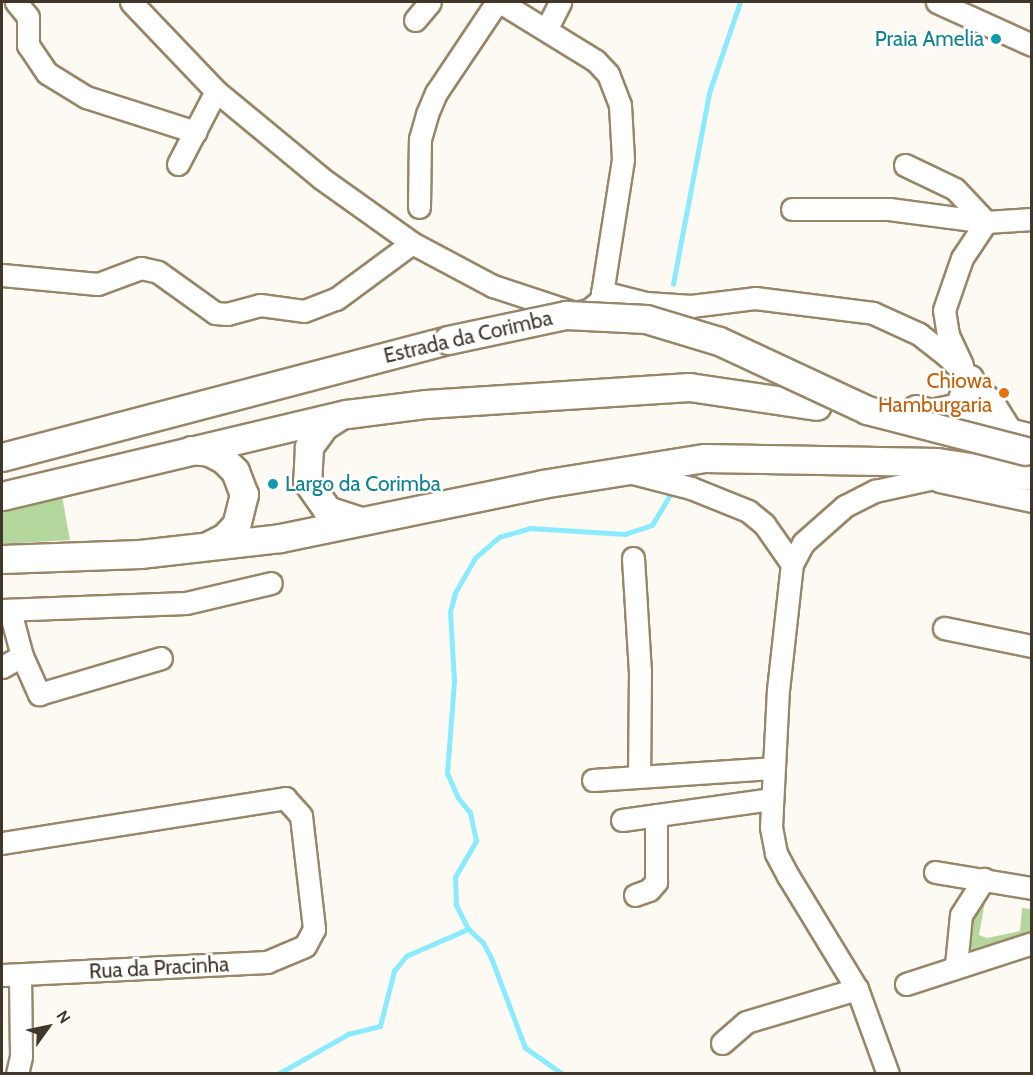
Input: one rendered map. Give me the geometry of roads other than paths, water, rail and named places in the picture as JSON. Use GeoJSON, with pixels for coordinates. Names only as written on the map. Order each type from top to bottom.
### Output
{"type":"FeatureCollection","features":[{"type":"Feature","properties":{"kind":"main road","name":"Estrada da Corimba"},"geometry":{"type":"LineString","coordinates":[[2,457],[448,340],[566,315],[646,319],[719,341],[867,410],[1026,450]]}},
{"type":"Feature","properties":{"kind":"main road"},"geometry":{"type":"LineString","coordinates":[[931,413],[959,407],[969,379]]}},
{"type":"Feature","properties":{"kind":"main road"},"geometry":{"type":"LineString","coordinates":[[2,496],[347,414],[426,404],[689,387],[817,406]]}},
{"type":"Feature","properties":{"kind":"main road"},"geometry":{"type":"LineString","coordinates":[[866,403],[900,405],[931,413],[1026,450]]}},
{"type":"Feature","properties":{"kind":"main road"},"geometry":{"type":"LineString","coordinates":[[347,414],[331,421],[313,439],[306,455],[307,478],[315,497],[327,510],[343,518],[368,520]]}},
{"type":"Feature","properties":{"kind":"main road"},"geometry":{"type":"LineString","coordinates":[[2,559],[76,558],[280,538],[542,484],[705,458],[811,457],[986,468],[1026,450]]}},
{"type":"Feature","properties":{"kind":"main road"},"geometry":{"type":"LineString","coordinates":[[184,451],[209,452],[223,459],[235,471],[243,489],[242,510],[236,525],[225,537],[203,547]]}},
{"type":"Feature","properties":{"kind":"street"},"geometry":{"type":"LineString","coordinates":[[16,2],[28,17],[28,45],[47,73],[86,97],[196,132]]}},
{"type":"Feature","properties":{"kind":"street"},"geometry":{"type":"LineString","coordinates":[[131,2],[216,91],[321,178],[412,243],[493,286],[575,314],[596,306],[602,292],[623,159],[620,105],[602,68],[547,28],[498,2],[436,93],[427,114],[420,139],[419,207]]}},
{"type":"Feature","properties":{"kind":"street"},"geometry":{"type":"LineString","coordinates":[[415,20],[430,2]]}},
{"type":"Feature","properties":{"kind":"street"},"geometry":{"type":"LineString","coordinates":[[547,28],[560,2]]}},
{"type":"Feature","properties":{"kind":"street"},"geometry":{"type":"LineString","coordinates":[[938,2],[1032,45]]}},
{"type":"Feature","properties":{"kind":"street"},"geometry":{"type":"LineString","coordinates":[[178,164],[216,91]]}},
{"type":"Feature","properties":{"kind":"street"},"geometry":{"type":"LineString","coordinates":[[905,165],[955,189],[986,222]]}},
{"type":"Feature","properties":{"kind":"street"},"geometry":{"type":"LineString","coordinates":[[792,209],[889,209],[986,222],[1032,219]]}},
{"type":"Feature","properties":{"kind":"street"},"geometry":{"type":"LineString","coordinates":[[969,379],[948,335],[944,310],[962,258],[986,222]]}},
{"type":"Feature","properties":{"kind":"street"},"geometry":{"type":"LineString","coordinates":[[2,275],[98,284],[141,268],[158,272],[215,313],[227,314],[260,305],[304,311],[336,299],[412,243]]}},
{"type":"Feature","properties":{"kind":"street"},"geometry":{"type":"LineString","coordinates":[[602,292],[646,303],[691,306],[755,298],[873,313],[919,334],[993,402],[1026,450]]}},
{"type":"Feature","properties":{"kind":"street"},"geometry":{"type":"LineString","coordinates":[[811,457],[1032,501]]}},
{"type":"Feature","properties":{"kind":"street"},"geometry":{"type":"LineString","coordinates":[[888,1074],[857,988],[776,853],[771,799],[772,768],[792,564],[803,543],[845,506],[875,491],[922,478],[986,468]]}},
{"type":"Feature","properties":{"kind":"street"},"geometry":{"type":"LineString","coordinates":[[623,471],[691,488],[748,511],[764,524],[792,564]]}},
{"type":"Feature","properties":{"kind":"street"},"geometry":{"type":"LineString","coordinates":[[633,558],[640,671],[639,776]]}},
{"type":"Feature","properties":{"kind":"street"},"geometry":{"type":"LineString","coordinates":[[161,658],[46,694],[34,690],[6,610],[186,603],[271,583]]}},
{"type":"Feature","properties":{"kind":"street"},"geometry":{"type":"LineString","coordinates":[[944,628],[1032,646]]}},
{"type":"Feature","properties":{"kind":"street"},"geometry":{"type":"LineString","coordinates":[[2,667],[22,656]]}},
{"type":"Feature","properties":{"kind":"street"},"geometry":{"type":"LineString","coordinates":[[593,780],[772,768]]}},
{"type":"Feature","properties":{"kind":"street","name":"Rua da Pracinha"},"geometry":{"type":"LineString","coordinates":[[2,843],[285,798],[301,816],[314,928],[311,940],[267,962],[11,975]]}},
{"type":"Feature","properties":{"kind":"street"},"geometry":{"type":"LineString","coordinates":[[621,820],[771,799]]}},
{"type":"Feature","properties":{"kind":"street"},"geometry":{"type":"LineString","coordinates":[[635,895],[649,890],[656,882],[656,815]]}},
{"type":"Feature","properties":{"kind":"street"},"geometry":{"type":"LineString","coordinates":[[935,872],[1032,888]]}},
{"type":"Feature","properties":{"kind":"street"},"geometry":{"type":"LineString","coordinates":[[956,965],[961,915],[984,879]]}},
{"type":"Feature","properties":{"kind":"street"},"geometry":{"type":"LineString","coordinates":[[906,984],[956,965],[1032,943]]}},
{"type":"Feature","properties":{"kind":"street"},"geometry":{"type":"LineString","coordinates":[[11,975],[21,1056],[17,1074]]}},
{"type":"Feature","properties":{"kind":"street"},"geometry":{"type":"LineString","coordinates":[[722,1043],[746,1022],[857,988]]}},
{"type":"Feature","properties":{"kind":"waterway"},"geometry":{"type":"LineString","coordinates":[[673,284],[709,93],[740,2]]}},
{"type":"Feature","properties":{"kind":"waterway"},"geometry":{"type":"LineString","coordinates":[[562,1074],[525,1048],[491,958],[483,943],[468,929],[456,905],[455,877],[476,841],[470,813],[458,798],[447,773],[454,681],[450,612],[455,593],[475,558],[499,537],[530,528],[625,534],[652,525],[670,495]]}},
{"type":"Feature","properties":{"kind":"waterway"},"geometry":{"type":"LineString","coordinates":[[278,1074],[348,1034],[380,1026],[394,971],[406,956],[468,929]]}},
{"type":"Feature","properties":{"kind":"place","name":"Praia Amelia"},"geometry":{"type":"Point","coordinates":[996,39]}},
{"type":"Feature","properties":{"kind":"place","name":"Chiowa Hamburgaria"},"geometry":{"type":"Point","coordinates":[1004,393]}},
{"type":"Feature","properties":{"kind":"place","name":"Largo da Corimba"},"geometry":{"type":"Point","coordinates":[273,484]}}]}
